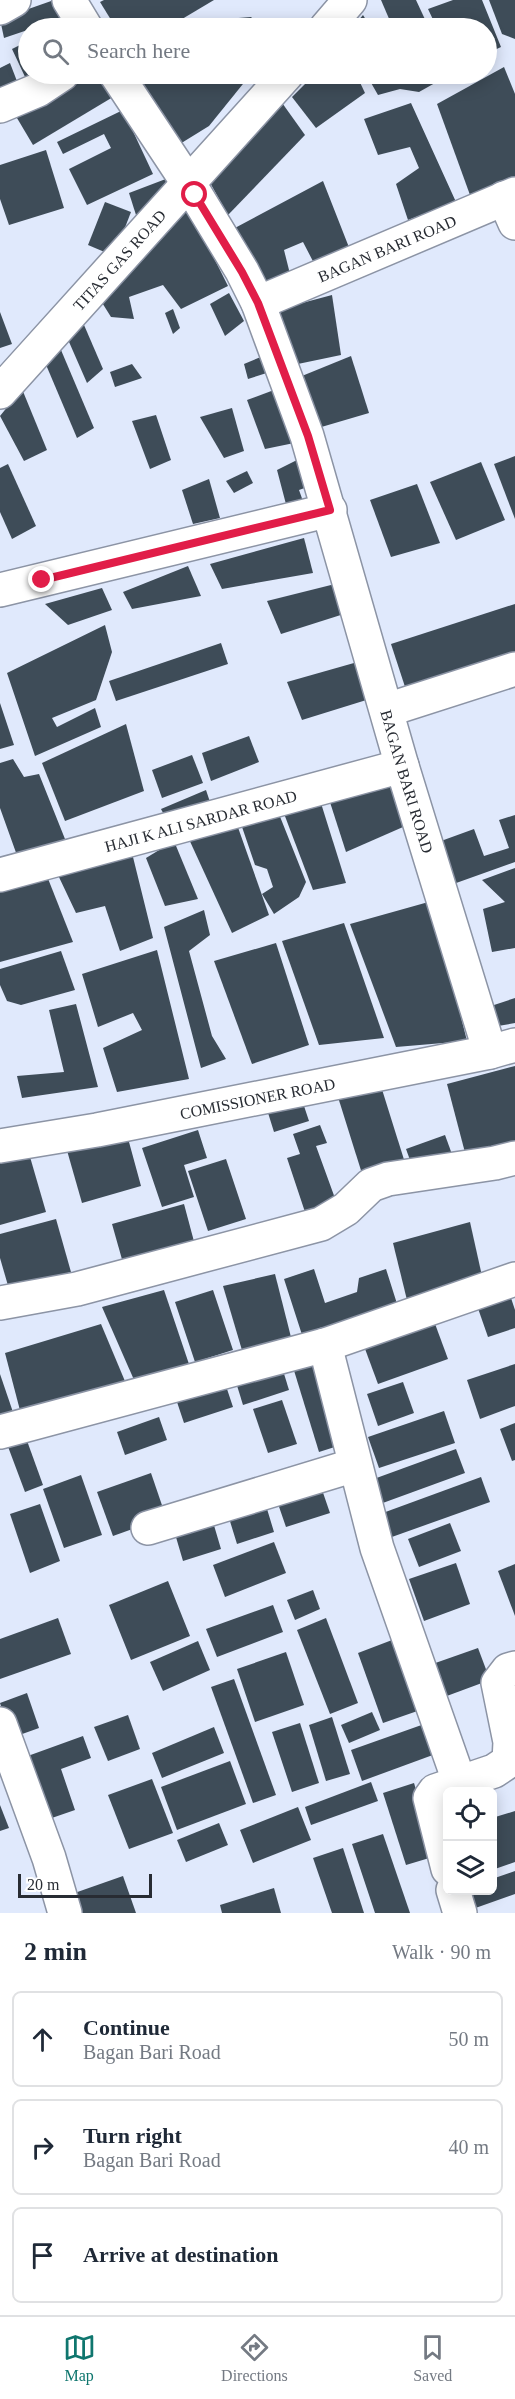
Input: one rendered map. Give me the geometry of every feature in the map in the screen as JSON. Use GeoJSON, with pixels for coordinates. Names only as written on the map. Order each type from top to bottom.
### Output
{"type":"FeatureCollection","features":[{"type":"Feature","properties":{"kind":"street"},"geometry":{"type":"LineString","coordinates":[[0,8],[15,0]]}},
{"type":"Feature","properties":{"kind":"street"},"geometry":{"type":"LineString","coordinates":[[69,0],[80,18]]}},
{"type":"Feature","properties":{"kind":"street"},"geometry":{"type":"LineString","coordinates":[[335,18],[350,0]]}},
{"type":"Feature","properties":{"kind":"street"},"geometry":{"type":"LineString","coordinates":[[0,106],[47,84]]}},
{"type":"Feature","properties":{"kind":"street","name":"BAGAN BARI ROAD"},"geometry":{"type":"LineString","coordinates":[[123,84],[188,183],[258,303],[308,436],[402,766],[502,1048]]}},
{"type":"Feature","properties":{"kind":"street","name":"TITAS GAS ROAD"},"geometry":{"type":"LineString","coordinates":[[0,392],[278,84]]}},
{"type":"Feature","properties":{"kind":"street","name":"BAGAN BARI ROAD"},"geometry":{"type":"LineString","coordinates":[[258,303],[363,260],[511,205]]}},
{"type":"Feature","properties":{"kind":"street"},"geometry":{"type":"LineString","coordinates":[[0,590],[330,510]]}},
{"type":"Feature","properties":{"kind":"street"},"geometry":{"type":"LineString","coordinates":[[387,710],[515,669]]}},
{"type":"Feature","properties":{"kind":"street","name":"HAJI K ALI SARDAR ROAD"},"geometry":{"type":"LineString","coordinates":[[0,875],[402,766]]}},
{"type":"Feature","properties":{"kind":"street","name":"COMISSIONER ROAD"},"geometry":{"type":"LineString","coordinates":[[0,1146],[97,1130],[502,1048]]}},
{"type":"Feature","properties":{"kind":"street"},"geometry":{"type":"LineString","coordinates":[[0,1303],[77,1289],[321,1224],[346,1209],[371,1185],[388,1179],[515,1158]]}},
{"type":"Feature","properties":{"kind":"street"},"geometry":{"type":"LineString","coordinates":[[0,1432],[325,1346],[515,1279]]}},
{"type":"Feature","properties":{"kind":"street"},"geometry":{"type":"LineString","coordinates":[[325,1346],[377,1548],[459,1781]]}},
{"type":"Feature","properties":{"kind":"street"},"geometry":{"type":"LineString","coordinates":[[148,1528],[355,1465]]}},
{"type":"Feature","properties":{"kind":"street"},"geometry":{"type":"LineString","coordinates":[[443,1852],[430,1798],[435,1791],[494,1771],[509,1761],[510,1742],[498,1683],[508,1670],[515,1668]]}},
{"type":"Feature","properties":{"kind":"street"},"geometry":{"type":"LineString","coordinates":[[0,1726],[49,1858],[65,1913]]}},
{"type":"Feature","properties":{"kind":"street"},"geometry":{"type":"LineString","coordinates":[[455,1895],[460,1913]]}},
{"type":"Feature","properties":{"kind":"building"},"geometry":{"type":"Polygon","coordinates":[[[54,0],[63,18],[18,18],[18,33],[4,38],[0,19],[54,0]]]}},
{"type":"Feature","properties":{"kind":"building"},"geometry":{"type":"Polygon","coordinates":[[[104,0],[214,0],[184,18],[110,18],[100,2],[104,0]]]}},
{"type":"Feature","properties":{"kind":"building"},"geometry":{"type":"Polygon","coordinates":[[[381,0],[416,0],[424,18],[389,18],[381,0]]]}},
{"type":"Feature","properties":{"kind":"building"},"geometry":{"type":"Polygon","coordinates":[[[453,0],[482,0],[489,18],[432,18],[428,9],[453,0]]]}},
{"type":"Feature","properties":{"kind":"building"},"geometry":{"type":"Polygon","coordinates":[[[489,0],[515,0],[515,39],[502,34],[489,0]]]}},
{"type":"Feature","properties":{"kind":"building"},"geometry":{"type":"Polygon","coordinates":[[[497,37],[501,47],[497,49],[497,37]]]}},
{"type":"Feature","properties":{"kind":"building"},"geometry":{"type":"Polygon","coordinates":[[[18,46],[18,62],[12,49],[18,46]]]}},
{"type":"Feature","properties":{"kind":"building"},"geometry":{"type":"Polygon","coordinates":[[[10,63],[20,89],[0,97],[0,68],[10,63]]]}},
{"type":"Feature","properties":{"kind":"building"},"geometry":{"type":"Polygon","coordinates":[[[504,67],[515,94],[515,176],[470,195],[437,104],[473,84],[497,84],[497,71],[504,67]]]}},
{"type":"Feature","properties":{"kind":"building"},"geometry":{"type":"Polygon","coordinates":[[[63,84],[105,84],[113,97],[33,145],[14,113],[63,84]]]}},
{"type":"Feature","properties":{"kind":"building"},"geometry":{"type":"Polygon","coordinates":[[[139,84],[243,84],[209,126],[175,147],[139,84]]]}},
{"type":"Feature","properties":{"kind":"building"},"geometry":{"type":"Polygon","coordinates":[[[305,84],[361,84],[365,93],[316,128],[292,97],[305,84]]]}},
{"type":"Feature","properties":{"kind":"building"},"geometry":{"type":"Polygon","coordinates":[[[372,84],[433,84],[419,92],[400,89],[378,95],[372,84]]]}},
{"type":"Feature","properties":{"kind":"building"},"geometry":{"type":"Polygon","coordinates":[[[280,100],[305,135],[228,215],[209,181],[280,100]]]}},
{"type":"Feature","properties":{"kind":"building"},"geometry":{"type":"Polygon","coordinates":[[[411,103],[456,202],[408,220],[396,184],[419,168],[410,147],[378,155],[364,119],[411,103]]]}},
{"type":"Feature","properties":{"kind":"building"},"geometry":{"type":"Polygon","coordinates":[[[123,110],[153,174],[87,205],[69,169],[111,148],[104,134],[63,154],[57,142],[123,110]]]}},
{"type":"Feature","properties":{"kind":"building"},"geometry":{"type":"Polygon","coordinates":[[[46,150],[64,208],[9,225],[0,199],[0,165],[46,150]]]}},
{"type":"Feature","properties":{"kind":"building"},"geometry":{"type":"Polygon","coordinates":[[[171,177],[179,199],[136,215],[129,193],[171,177]]]}},
{"type":"Feature","properties":{"kind":"building"},"geometry":{"type":"Polygon","coordinates":[[[323,181],[352,255],[317,269],[303,242],[284,250],[291,278],[262,289],[233,229],[323,181]]]}},
{"type":"Feature","properties":{"kind":"building"},"geometry":{"type":"Polygon","coordinates":[[[105,202],[131,212],[114,256],[88,245],[105,202]]]}},
{"type":"Feature","properties":{"kind":"building"},"geometry":{"type":"Polygon","coordinates":[[[187,204],[228,286],[181,309],[163,285],[129,297],[134,319],[111,317],[101,301],[187,204]]]}},
{"type":"Feature","properties":{"kind":"building"},"geometry":{"type":"Polygon","coordinates":[[[229,293],[244,321],[225,336],[210,304],[229,293]]]}},
{"type":"Feature","properties":{"kind":"building"},"geometry":{"type":"Polygon","coordinates":[[[332,295],[341,355],[293,365],[272,311],[332,295]]]}},
{"type":"Feature","properties":{"kind":"building"},"geometry":{"type":"Polygon","coordinates":[[[173,309],[180,328],[173,334],[165,313],[173,309]]]}},
{"type":"Feature","properties":{"kind":"building"},"geometry":{"type":"Polygon","coordinates":[[[0,312],[12,344],[0,348],[0,312]]]}},
{"type":"Feature","properties":{"kind":"building"},"geometry":{"type":"Polygon","coordinates":[[[81,318],[103,369],[87,383],[66,335],[81,318]]]}},
{"type":"Feature","properties":{"kind":"building"},"geometry":{"type":"Polygon","coordinates":[[[61,350],[94,428],[77,438],[44,360],[61,350]]]}},
{"type":"Feature","properties":{"kind":"building"},"geometry":{"type":"Polygon","coordinates":[[[268,354],[273,371],[248,379],[244,364],[268,354]]]}},
{"type":"Feature","properties":{"kind":"building"},"geometry":{"type":"Polygon","coordinates":[[[351,356],[369,413],[318,428],[297,378],[351,356]]]}},
{"type":"Feature","properties":{"kind":"building"},"geometry":{"type":"Polygon","coordinates":[[[132,364],[142,378],[115,387],[110,372],[132,364]]]}},
{"type":"Feature","properties":{"kind":"building"},"geometry":{"type":"Polygon","coordinates":[[[22,389],[47,450],[24,461],[0,416],[22,389]]]}},
{"type":"Feature","properties":{"kind":"building"},"geometry":{"type":"Polygon","coordinates":[[[274,390],[299,442],[265,449],[247,400],[274,390]]]}},
{"type":"Feature","properties":{"kind":"building"},"geometry":{"type":"Polygon","coordinates":[[[232,408],[244,451],[224,458],[200,417],[232,408]]]}},
{"type":"Feature","properties":{"kind":"building"},"geometry":{"type":"Polygon","coordinates":[[[156,415],[171,460],[150,469],[132,421],[156,415]]]}},
{"type":"Feature","properties":{"kind":"building"},"geometry":{"type":"Polygon","coordinates":[[[515,456],[515,519],[494,464],[515,456]]]}},
{"type":"Feature","properties":{"kind":"building"},"geometry":{"type":"Polygon","coordinates":[[[301,458],[313,485],[299,490],[304,504],[287,508],[277,470],[301,458]]]}},
{"type":"Feature","properties":{"kind":"building"},"geometry":{"type":"Polygon","coordinates":[[[481,462],[505,520],[456,540],[430,482],[481,462]]]}},
{"type":"Feature","properties":{"kind":"building"},"geometry":{"type":"Polygon","coordinates":[[[8,464],[36,526],[12,539],[0,512],[0,468],[8,464]]]}},
{"type":"Feature","properties":{"kind":"building"},"geometry":{"type":"Polygon","coordinates":[[[247,471],[253,483],[234,493],[226,481],[247,471]]]}},
{"type":"Feature","properties":{"kind":"building"},"geometry":{"type":"Polygon","coordinates":[[[209,479],[220,518],[193,524],[182,490],[209,479]]]}},
{"type":"Feature","properties":{"kind":"building"},"geometry":{"type":"Polygon","coordinates":[[[417,484],[440,543],[391,557],[370,500],[417,484]]]}},
{"type":"Feature","properties":{"kind":"building"},"geometry":{"type":"Polygon","coordinates":[[[304,538],[313,573],[222,589],[210,564],[304,538]]]}},
{"type":"Feature","properties":{"kind":"building"},"geometry":{"type":"Polygon","coordinates":[[[188,566],[201,596],[132,609],[123,592],[188,566]]]}},
{"type":"Feature","properties":{"kind":"building"},"geometry":{"type":"Polygon","coordinates":[[[335,584],[347,613],[281,634],[267,601],[335,584]]]}},
{"type":"Feature","properties":{"kind":"building"},"geometry":{"type":"Polygon","coordinates":[[[102,588],[112,610],[68,625],[45,604],[102,588]]]}},
{"type":"Feature","properties":{"kind":"building"},"geometry":{"type":"Polygon","coordinates":[[[515,604],[515,661],[408,696],[391,644],[515,604]]]}},
{"type":"Feature","properties":{"kind":"building"},"geometry":{"type":"Polygon","coordinates":[[[105,625],[112,652],[96,700],[52,718],[57,727],[95,708],[101,727],[35,756],[7,673],[105,625]]]}},
{"type":"Feature","properties":{"kind":"building"},"geometry":{"type":"Polygon","coordinates":[[[221,643],[228,664],[116,701],[109,681],[221,643]]]}},
{"type":"Feature","properties":{"kind":"building"},"geometry":{"type":"Polygon","coordinates":[[[361,661],[376,697],[302,720],[287,682],[361,661]]]}},
{"type":"Feature","properties":{"kind":"building"},"geometry":{"type":"Polygon","coordinates":[[[0,703],[14,745],[0,749],[0,703]]]}},
{"type":"Feature","properties":{"kind":"building"},"geometry":{"type":"Polygon","coordinates":[[[126,724],[144,791],[65,821],[42,763],[126,724]]]}},
{"type":"Feature","properties":{"kind":"building"},"geometry":{"type":"Polygon","coordinates":[[[249,736],[259,762],[211,781],[202,753],[249,736]]]}},
{"type":"Feature","properties":{"kind":"building"},"geometry":{"type":"Polygon","coordinates":[[[192,755],[203,783],[162,798],[152,770],[192,755]]]}},
{"type":"Feature","properties":{"kind":"building"},"geometry":{"type":"Polygon","coordinates":[[[13,759],[24,777],[39,774],[69,849],[19,861],[0,808],[0,763],[13,759]]]}},
{"type":"Feature","properties":{"kind":"building"},"geometry":{"type":"Polygon","coordinates":[[[389,775],[403,827],[346,852],[328,796],[389,775]]]}},
{"type":"Feature","properties":{"kind":"building"},"geometry":{"type":"Polygon","coordinates":[[[206,790],[214,814],[171,828],[161,809],[206,790]]]}},
{"type":"Feature","properties":{"kind":"building"},"geometry":{"type":"Polygon","coordinates":[[[320,800],[346,883],[313,890],[283,811],[320,800]]]}},
{"type":"Feature","properties":{"kind":"building"},"geometry":{"type":"Polygon","coordinates":[[[277,809],[306,882],[299,897],[274,914],[262,894],[273,887],[267,869],[255,865],[241,824],[277,809]]]}},
{"type":"Feature","properties":{"kind":"building"},"geometry":{"type":"Polygon","coordinates":[[[515,815],[515,862],[445,887],[430,845],[474,829],[484,856],[509,848],[499,820],[515,815]]]}},
{"type":"Feature","properties":{"kind":"building"},"geometry":{"type":"Polygon","coordinates":[[[235,819],[269,915],[232,933],[188,837],[235,819]]]}},
{"type":"Feature","properties":{"kind":"building"},"geometry":{"type":"Polygon","coordinates":[[[174,841],[198,899],[165,906],[146,858],[174,841]]]}},
{"type":"Feature","properties":{"kind":"building"},"geometry":{"type":"Polygon","coordinates":[[[132,853],[153,938],[120,951],[105,906],[76,913],[58,875],[132,853]]]}},
{"type":"Feature","properties":{"kind":"building"},"geometry":{"type":"Polygon","coordinates":[[[515,868],[515,948],[492,952],[483,909],[505,902],[482,880],[515,868]]]}},
{"type":"Feature","properties":{"kind":"building"},"geometry":{"type":"Polygon","coordinates":[[[45,871],[73,942],[0,962],[0,883],[45,871]]]}},
{"type":"Feature","properties":{"kind":"building"},"geometry":{"type":"Polygon","coordinates":[[[432,901],[467,1041],[396,1047],[350,924],[432,901]]]}},
{"type":"Feature","properties":{"kind":"building"},"geometry":{"type":"Polygon","coordinates":[[[204,910],[210,935],[189,951],[212,1036],[226,1059],[201,1068],[164,927],[204,910]]]}},
{"type":"Feature","properties":{"kind":"building"},"geometry":{"type":"Polygon","coordinates":[[[344,923],[384,1038],[319,1045],[282,941],[344,923]]]}},
{"type":"Feature","properties":{"kind":"building"},"geometry":{"type":"Polygon","coordinates":[[[276,943],[309,1045],[252,1064],[214,961],[276,943]]]}},
{"type":"Feature","properties":{"kind":"building"},"geometry":{"type":"Polygon","coordinates":[[[157,950],[189,1079],[117,1092],[103,1048],[142,1030],[133,1013],[98,1027],[82,974],[157,950]]]}},
{"type":"Feature","properties":{"kind":"building"},"geometry":{"type":"Polygon","coordinates":[[[61,951],[75,990],[21,1005],[7,1001],[0,985],[0,969],[61,951]]]}},
{"type":"Feature","properties":{"kind":"building"},"geometry":{"type":"Polygon","coordinates":[[[515,998],[515,1023],[498,1026],[491,1006],[515,998]]]}},
{"type":"Feature","properties":{"kind":"building"},"geometry":{"type":"Polygon","coordinates":[[[76,1004],[98,1087],[22,1098],[17,1076],[64,1072],[49,1010],[76,1004]]]}},
{"type":"Feature","properties":{"kind":"building"},"geometry":{"type":"Polygon","coordinates":[[[374,1064],[406,1166],[364,1180],[332,1078],[374,1064]]]}},
{"type":"Feature","properties":{"kind":"building"},"geometry":{"type":"Polygon","coordinates":[[[515,1066],[515,1151],[468,1164],[447,1084],[515,1066]]]}},
{"type":"Feature","properties":{"kind":"building"},"geometry":{"type":"Polygon","coordinates":[[[297,1085],[309,1121],[274,1132],[263,1097],[297,1085]]]}},
{"type":"Feature","properties":{"kind":"building"},"geometry":{"type":"Polygon","coordinates":[[[320,1125],[327,1143],[316,1146],[336,1201],[305,1212],[287,1158],[300,1154],[293,1134],[320,1125]]]}},
{"type":"Feature","properties":{"kind":"building"},"geometry":{"type":"Polygon","coordinates":[[[198,1130],[207,1158],[184,1165],[194,1197],[162,1207],[142,1148],[198,1130]]]}},
{"type":"Feature","properties":{"kind":"building"},"geometry":{"type":"Polygon","coordinates":[[[126,1131],[141,1186],[82,1203],[66,1147],[126,1131]]]}},
{"type":"Feature","properties":{"kind":"building"},"geometry":{"type":"Polygon","coordinates":[[[445,1135],[453,1157],[414,1171],[406,1149],[445,1135]]]}},
{"type":"Feature","properties":{"kind":"building"},"geometry":{"type":"Polygon","coordinates":[[[28,1150],[46,1212],[0,1225],[0,1158],[28,1150]]]}},
{"type":"Feature","properties":{"kind":"building"},"geometry":{"type":"Polygon","coordinates":[[[226,1159],[246,1219],[208,1231],[188,1171],[226,1159]]]}},
{"type":"Feature","properties":{"kind":"building"},"geometry":{"type":"Polygon","coordinates":[[[184,1204],[196,1249],[125,1270],[112,1224],[184,1204]]]}},
{"type":"Feature","properties":{"kind":"building"},"geometry":{"type":"Polygon","coordinates":[[[56,1219],[71,1272],[9,1289],[0,1258],[0,1234],[56,1219]]]}},
{"type":"Feature","properties":{"kind":"building"},"geometry":{"type":"Polygon","coordinates":[[[470,1222],[482,1276],[407,1300],[393,1243],[470,1222]]]}},
{"type":"Feature","properties":{"kind":"building"},"geometry":{"type":"Polygon","coordinates":[[[314,1269],[325,1303],[357,1292],[359,1278],[386,1269],[399,1310],[304,1341],[284,1279],[314,1269]]]}},
{"type":"Feature","properties":{"kind":"building"},"geometry":{"type":"Polygon","coordinates":[[[275,1274],[293,1345],[244,1357],[223,1286],[275,1274]]]}},
{"type":"Feature","properties":{"kind":"building"},"geometry":{"type":"Polygon","coordinates":[[[507,1286],[515,1310],[515,1328],[488,1337],[474,1297],[507,1286]]]}},
{"type":"Feature","properties":{"kind":"building"},"geometry":{"type":"Polygon","coordinates":[[[164,1290],[192,1373],[138,1389],[102,1307],[164,1290]]]}},
{"type":"Feature","properties":{"kind":"building"},"geometry":{"type":"Polygon","coordinates":[[[213,1290],[233,1350],[195,1362],[175,1302],[213,1290]]]}},
{"type":"Feature","properties":{"kind":"building"},"geometry":{"type":"Polygon","coordinates":[[[431,1313],[448,1359],[378,1384],[361,1338],[431,1313]]]}},
{"type":"Feature","properties":{"kind":"building"},"geometry":{"type":"Polygon","coordinates":[[[101,1324],[127,1386],[22,1418],[5,1353],[101,1324]]]}},
{"type":"Feature","properties":{"kind":"building"},"geometry":{"type":"Polygon","coordinates":[[[314,1358],[341,1445],[319,1452],[292,1364],[314,1358]]]}},
{"type":"Feature","properties":{"kind":"building"},"geometry":{"type":"Polygon","coordinates":[[[281,1364],[289,1390],[243,1405],[235,1379],[281,1364]]]}},
{"type":"Feature","properties":{"kind":"building"},"geometry":{"type":"Polygon","coordinates":[[[515,1364],[515,1406],[480,1419],[467,1380],[515,1364]]]}},
{"type":"Feature","properties":{"kind":"building"},"geometry":{"type":"Polygon","coordinates":[[[0,1374],[16,1421],[0,1426],[0,1374]]]}},
{"type":"Feature","properties":{"kind":"building"},"geometry":{"type":"Polygon","coordinates":[[[224,1380],[233,1407],[184,1423],[175,1396],[224,1380]]]}},
{"type":"Feature","properties":{"kind":"building"},"geometry":{"type":"Polygon","coordinates":[[[403,1382],[414,1413],[378,1426],[367,1394],[403,1382]]]}},
{"type":"Feature","properties":{"kind":"building"},"geometry":{"type":"Polygon","coordinates":[[[282,1400],[297,1444],[268,1453],[253,1409],[282,1400]]]}},
{"type":"Feature","properties":{"kind":"building"},"geometry":{"type":"Polygon","coordinates":[[[444,1411],[455,1443],[379,1468],[368,1437],[444,1411]]]}},
{"type":"Feature","properties":{"kind":"building"},"geometry":{"type":"Polygon","coordinates":[[[159,1417],[167,1440],[125,1455],[117,1432],[159,1417]]]}},
{"type":"Feature","properties":{"kind":"building"},"geometry":{"type":"Polygon","coordinates":[[[515,1423],[515,1460],[512,1461],[500,1429],[515,1423]]]}},
{"type":"Feature","properties":{"kind":"building"},"geometry":{"type":"Polygon","coordinates":[[[26,1438],[43,1485],[25,1492],[7,1444],[26,1438]]]}},
{"type":"Feature","properties":{"kind":"building"},"geometry":{"type":"Polygon","coordinates":[[[456,1449],[465,1473],[380,1504],[371,1480],[456,1449]]]}},
{"type":"Feature","properties":{"kind":"building"},"geometry":{"type":"Polygon","coordinates":[[[151,1473],[166,1517],[113,1536],[97,1492],[151,1473]]]}},
{"type":"Feature","properties":{"kind":"building"},"geometry":{"type":"Polygon","coordinates":[[[81,1475],[102,1535],[64,1548],[43,1489],[81,1475]]]}},
{"type":"Feature","properties":{"kind":"building"},"geometry":{"type":"Polygon","coordinates":[[[481,1477],[490,1502],[389,1538],[380,1514],[481,1477]]]}},
{"type":"Feature","properties":{"kind":"building"},"geometry":{"type":"Polygon","coordinates":[[[320,1484],[330,1513],[286,1527],[276,1498],[320,1484]]]}},
{"type":"Feature","properties":{"kind":"building"},"geometry":{"type":"Polygon","coordinates":[[[264,1499],[274,1532],[237,1544],[229,1518],[213,1522],[221,1549],[183,1561],[173,1527],[264,1499]]]}},
{"type":"Feature","properties":{"kind":"building"},"geometry":{"type":"Polygon","coordinates":[[[40,1504],[60,1561],[30,1573],[10,1514],[40,1504]]]}},
{"type":"Feature","properties":{"kind":"building"},"geometry":{"type":"Polygon","coordinates":[[[450,1523],[461,1551],[419,1567],[408,1539],[450,1523]]]}},
{"type":"Feature","properties":{"kind":"building"},"geometry":{"type":"Polygon","coordinates":[[[274,1542],[286,1573],[225,1597],[213,1565],[274,1542]]]}},
{"type":"Feature","properties":{"kind":"building"},"geometry":{"type":"Polygon","coordinates":[[[456,1563],[470,1604],[424,1621],[409,1579],[456,1563]]]}},
{"type":"Feature","properties":{"kind":"building"},"geometry":{"type":"Polygon","coordinates":[[[515,1564],[515,1616],[498,1571],[515,1564]]]}},
{"type":"Feature","properties":{"kind":"building"},"geometry":{"type":"Polygon","coordinates":[[[168,1581],[190,1636],[131,1660],[109,1605],[168,1581]]]}},
{"type":"Feature","properties":{"kind":"building"},"geometry":{"type":"Polygon","coordinates":[[[313,1590],[320,1609],[295,1620],[287,1600],[313,1590]]]}},
{"type":"Feature","properties":{"kind":"building"},"geometry":{"type":"Polygon","coordinates":[[[273,1605],[283,1632],[217,1657],[206,1629],[273,1605]]]}},
{"type":"Feature","properties":{"kind":"building"},"geometry":{"type":"Polygon","coordinates":[[[58,1618],[71,1654],[0,1679],[0,1639],[58,1618]]]}},
{"type":"Feature","properties":{"kind":"building"},"geometry":{"type":"Polygon","coordinates":[[[326,1618],[358,1703],[330,1714],[297,1630],[326,1618]]]}},
{"type":"Feature","properties":{"kind":"building"},"geometry":{"type":"Polygon","coordinates":[[[400,1637],[426,1708],[383,1723],[358,1653],[400,1637]]]}},
{"type":"Feature","properties":{"kind":"building"},"geometry":{"type":"Polygon","coordinates":[[[198,1641],[210,1670],[163,1691],[150,1662],[198,1641]]]}},
{"type":"Feature","properties":{"kind":"building"},"geometry":{"type":"Polygon","coordinates":[[[478,1648],[490,1680],[436,1700],[424,1667],[478,1648]]]}},
{"type":"Feature","properties":{"kind":"building"},"geometry":{"type":"Polygon","coordinates":[[[286,1652],[304,1705],[255,1722],[237,1669],[286,1652]]]}},
{"type":"Feature","properties":{"kind":"building"},"geometry":{"type":"Polygon","coordinates":[[[234,1679],[276,1795],[253,1803],[211,1687],[234,1679]]]}},
{"type":"Feature","properties":{"kind":"building"},"geometry":{"type":"Polygon","coordinates":[[[27,1693],[39,1728],[11,1738],[0,1703],[27,1693]]]}},
{"type":"Feature","properties":{"kind":"building"},"geometry":{"type":"Polygon","coordinates":[[[372,1712],[380,1730],[349,1743],[341,1725],[372,1712]]]}},
{"type":"Feature","properties":{"kind":"building"},"geometry":{"type":"Polygon","coordinates":[[[128,1715],[140,1749],[108,1761],[94,1727],[128,1715]]]}},
{"type":"Feature","properties":{"kind":"building"},"geometry":{"type":"Polygon","coordinates":[[[332,1717],[350,1774],[326,1781],[309,1725],[332,1717]]]}},
{"type":"Feature","properties":{"kind":"building"},"geometry":{"type":"Polygon","coordinates":[[[430,1722],[441,1752],[362,1781],[351,1750],[430,1722]]]}},
{"type":"Feature","properties":{"kind":"building"},"geometry":{"type":"Polygon","coordinates":[[[300,1723],[319,1783],[292,1792],[272,1732],[300,1723]]]}},
{"type":"Feature","properties":{"kind":"building"},"geometry":{"type":"Polygon","coordinates":[[[214,1727],[224,1753],[162,1778],[152,1753],[214,1727]]]}},
{"type":"Feature","properties":{"kind":"building"},"geometry":{"type":"Polygon","coordinates":[[[83,1736],[91,1758],[61,1769],[75,1810],[46,1820],[25,1757],[83,1736]]]}},
{"type":"Feature","properties":{"kind":"building"},"geometry":{"type":"Polygon","coordinates":[[[230,1761],[246,1804],[177,1830],[161,1787],[230,1761]]]}},
{"type":"Feature","properties":{"kind":"building"},"geometry":{"type":"Polygon","coordinates":[[[152,1779],[173,1833],[129,1849],[108,1795],[152,1779]]]}},
{"type":"Feature","properties":{"kind":"building"},"geometry":{"type":"Polygon","coordinates":[[[371,1782],[378,1801],[311,1825],[305,1807],[371,1782]]]}},
{"type":"Feature","properties":{"kind":"building"},"geometry":{"type":"Polygon","coordinates":[[[414,1783],[436,1856],[406,1865],[383,1793],[414,1783]]]}},
{"type":"Feature","properties":{"kind":"building"},"geometry":{"type":"Polygon","coordinates":[[[0,1805],[9,1828],[0,1831],[0,1805]]]}},
{"type":"Feature","properties":{"kind":"building"},"geometry":{"type":"Polygon","coordinates":[[[298,1807],[311,1840],[253,1863],[240,1830],[298,1807]]]}},
{"type":"Feature","properties":{"kind":"building"},"geometry":{"type":"Polygon","coordinates":[[[515,1811],[515,1862],[497,1868],[497,1841],[497,1816],[515,1811]]]}},
{"type":"Feature","properties":{"kind":"building"},"geometry":{"type":"Polygon","coordinates":[[[219,1823],[228,1845],[186,1862],[177,1840],[219,1823]]]}},
{"type":"Feature","properties":{"kind":"building"},"geometry":{"type":"Polygon","coordinates":[[[383,1834],[410,1913],[375,1913],[352,1844],[383,1834]]]}},
{"type":"Feature","properties":{"kind":"building"},"geometry":{"type":"Polygon","coordinates":[[[343,1848],[364,1913],[332,1913],[313,1858],[343,1848]]]}},
{"type":"Feature","properties":{"kind":"building"},"geometry":{"type":"Polygon","coordinates":[[[515,1871],[515,1894],[467,1911],[462,1895],[497,1895],[497,1877],[515,1871]]]}},
{"type":"Feature","properties":{"kind":"building"},"geometry":{"type":"Polygon","coordinates":[[[123,1876],[136,1913],[72,1913],[66,1896],[123,1876]]]}},
{"type":"Feature","properties":{"kind":"building"},"geometry":{"type":"Polygon","coordinates":[[[274,1888],[281,1913],[222,1913],[220,1905],[274,1888]]]}},
{"type":"Feature","properties":{"kind":"route"},"geometry":{"type":"LineString","coordinates":[[42,580],[170,547],[330,510],[308,436],[258,303],[195,195]]}}]}
